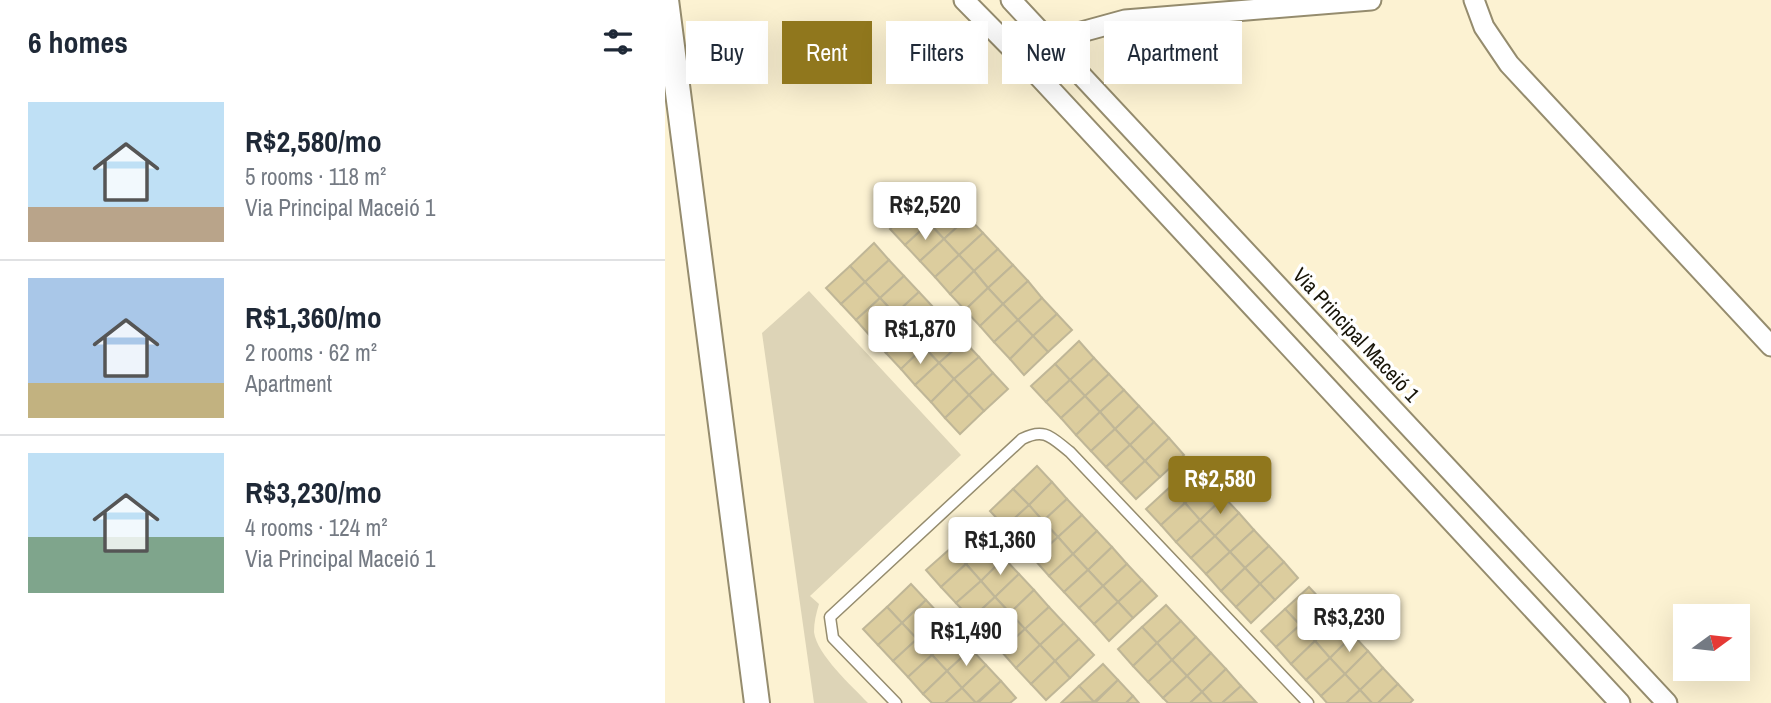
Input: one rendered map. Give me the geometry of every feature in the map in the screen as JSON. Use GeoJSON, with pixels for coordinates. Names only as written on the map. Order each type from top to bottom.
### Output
{"type":"FeatureCollection","features":[{"type":"Feature","properties":{"kind":"street"},"geometry":{"type":"LineString","coordinates":[[666,0],[757,703]]}},
{"type":"Feature","properties":{"kind":"street"},"geometry":{"type":"LineString","coordinates":[[964,0],[1002,39]]}},
{"type":"Feature","properties":{"kind":"street","name":"Via Principal Maceió 1"},"geometry":{"type":"LineString","coordinates":[[1011,0],[1032,21]]}},
{"type":"Feature","properties":{"kind":"street"},"geometry":{"type":"LineString","coordinates":[[1090,29],[1125,20],[1371,0]]}},
{"type":"Feature","properties":{"kind":"street"},"geometry":{"type":"LineString","coordinates":[[1474,0],[1484,27],[1509,64],[1771,346]]}},
{"type":"Feature","properties":{"kind":"street","name":"Via Principal Maceió 1"},"geometry":{"type":"LineString","coordinates":[[1090,83],[1667,703]]}},
{"type":"Feature","properties":{"kind":"street"},"geometry":{"type":"LineString","coordinates":[[1046,84],[1620,703]]}},
{"type":"Feature","properties":{"kind":"lane"},"geometry":{"type":"LineString","coordinates":[[896,703],[833,638],[830,617],[1022,439],[1033,433],[1042,433],[1070,452],[1308,703]]}},
{"type":"Feature","properties":{"kind":"shaded area"},"geometry":{"type":"Polygon","coordinates":[[[809,291],[961,455],[810,596],[819,604],[814,632],[821,650],[868,703],[814,703],[762,333],[809,291]]]}},
{"type":"Feature","properties":{"kind":"building"},"geometry":{"type":"Polygon","coordinates":[[[938,184],[953,200],[929,223],[914,207],[938,184]]]}},
{"type":"Feature","properties":{"kind":"building"},"geometry":{"type":"Polygon","coordinates":[[[953,200],[968,217],[944,239],[929,223],[953,200]]]}},
{"type":"Feature","properties":{"kind":"building"},"geometry":{"type":"Polygon","coordinates":[[[914,207],[929,223],[905,245],[890,229],[914,207]]]}},
{"type":"Feature","properties":{"kind":"building"},"geometry":{"type":"Polygon","coordinates":[[[968,217],[983,233],[959,255],[944,239],[968,217]]]}},
{"type":"Feature","properties":{"kind":"building"},"geometry":{"type":"Polygon","coordinates":[[[929,223],[944,239],[920,261],[905,245],[929,223]]]}},
{"type":"Feature","properties":{"kind":"building"},"geometry":{"type":"Polygon","coordinates":[[[983,233],[998,249],[974,271],[959,255],[983,233]]]}},
{"type":"Feature","properties":{"kind":"building"},"geometry":{"type":"Polygon","coordinates":[[[944,239],[959,255],[935,277],[920,261],[944,239]]]}},
{"type":"Feature","properties":{"kind":"building"},"geometry":{"type":"Polygon","coordinates":[[[874,243],[889,260],[865,282],[850,266],[874,243]]]}},
{"type":"Feature","properties":{"kind":"building"},"geometry":{"type":"Polygon","coordinates":[[[998,249],[1013,265],[988,288],[974,271],[998,249]]]}},
{"type":"Feature","properties":{"kind":"building"},"geometry":{"type":"Polygon","coordinates":[[[959,255],[974,271],[950,294],[935,277],[959,255]]]}},
{"type":"Feature","properties":{"kind":"building"},"geometry":{"type":"Polygon","coordinates":[[[889,260],[904,276],[880,298],[865,282],[889,260]]]}},
{"type":"Feature","properties":{"kind":"building"},"geometry":{"type":"Polygon","coordinates":[[[1013,265],[1028,281],[1003,304],[988,288],[1013,265]]]}},
{"type":"Feature","properties":{"kind":"building"},"geometry":{"type":"Polygon","coordinates":[[[850,266],[865,282],[841,304],[826,288],[850,266]]]}},
{"type":"Feature","properties":{"kind":"building"},"geometry":{"type":"Polygon","coordinates":[[[974,271],[988,288],[965,310],[950,294],[974,271]]]}},
{"type":"Feature","properties":{"kind":"building"},"geometry":{"type":"Polygon","coordinates":[[[904,276],[919,292],[895,314],[880,298],[904,276]]]}},
{"type":"Feature","properties":{"kind":"building"},"geometry":{"type":"Polygon","coordinates":[[[1028,281],[1042,298],[1018,320],[1003,304],[1028,281]]]}},
{"type":"Feature","properties":{"kind":"building"},"geometry":{"type":"Polygon","coordinates":[[[865,282],[880,298],[856,320],[841,304],[865,282]]]}},
{"type":"Feature","properties":{"kind":"building"},"geometry":{"type":"Polygon","coordinates":[[[988,288],[1003,304],[980,326],[965,310],[988,288]]]}},
{"type":"Feature","properties":{"kind":"building"},"geometry":{"type":"Polygon","coordinates":[[[919,292],[934,308],[910,331],[895,314],[919,292]]]}},
{"type":"Feature","properties":{"kind":"building"},"geometry":{"type":"Polygon","coordinates":[[[880,298],[895,314],[871,337],[856,320],[880,298]]]}},
{"type":"Feature","properties":{"kind":"building"},"geometry":{"type":"Polygon","coordinates":[[[1042,298],[1057,314],[1033,336],[1018,320],[1042,298]]]}},
{"type":"Feature","properties":{"kind":"building"},"geometry":{"type":"Polygon","coordinates":[[[1003,304],[1018,320],[994,342],[980,326],[1003,304]]]}},
{"type":"Feature","properties":{"kind":"building"},"geometry":{"type":"Polygon","coordinates":[[[934,308],[949,324],[924,347],[910,331],[934,308]]]}},
{"type":"Feature","properties":{"kind":"building"},"geometry":{"type":"Polygon","coordinates":[[[895,314],[910,331],[886,353],[871,337],[895,314]]]}},
{"type":"Feature","properties":{"kind":"building"},"geometry":{"type":"Polygon","coordinates":[[[1057,314],[1072,330],[1048,352],[1033,336],[1057,314]]]}},
{"type":"Feature","properties":{"kind":"building"},"geometry":{"type":"Polygon","coordinates":[[[1018,320],[1033,336],[1010,359],[994,342],[1018,320]]]}},
{"type":"Feature","properties":{"kind":"building"},"geometry":{"type":"Polygon","coordinates":[[[949,324],[964,341],[939,363],[924,347],[949,324]]]}},
{"type":"Feature","properties":{"kind":"building"},"geometry":{"type":"Polygon","coordinates":[[[910,331],[924,347],[901,369],[886,353],[910,331]]]}},
{"type":"Feature","properties":{"kind":"building"},"geometry":{"type":"Polygon","coordinates":[[[1033,336],[1048,352],[1024,375],[1010,359],[1033,336]]]}},
{"type":"Feature","properties":{"kind":"building"},"geometry":{"type":"Polygon","coordinates":[[[964,341],[979,357],[954,379],[939,363],[964,341]]]}},
{"type":"Feature","properties":{"kind":"building"},"geometry":{"type":"Polygon","coordinates":[[[1079,341],[1094,358],[1070,380],[1055,364],[1079,341]]]}},
{"type":"Feature","properties":{"kind":"building"},"geometry":{"type":"Polygon","coordinates":[[[924,347],[939,363],[915,385],[901,369],[924,347]]]}},
{"type":"Feature","properties":{"kind":"building"},"geometry":{"type":"Polygon","coordinates":[[[979,357],[993,373],[969,395],[954,379],[979,357]]]}},
{"type":"Feature","properties":{"kind":"building"},"geometry":{"type":"Polygon","coordinates":[[[1094,358],[1109,374],[1085,396],[1070,380],[1094,358]]]}},
{"type":"Feature","properties":{"kind":"building"},"geometry":{"type":"Polygon","coordinates":[[[939,363],[954,379],[931,402],[915,385],[939,363]]]}},
{"type":"Feature","properties":{"kind":"building"},"geometry":{"type":"Polygon","coordinates":[[[1055,364],[1070,380],[1046,402],[1031,386],[1055,364]]]}},
{"type":"Feature","properties":{"kind":"building"},"geometry":{"type":"Polygon","coordinates":[[[993,373],[1008,389],[984,411],[969,395],[993,373]]]}},
{"type":"Feature","properties":{"kind":"building"},"geometry":{"type":"Polygon","coordinates":[[[1109,374],[1124,390],[1100,412],[1085,396],[1109,374]]]}},
{"type":"Feature","properties":{"kind":"building"},"geometry":{"type":"Polygon","coordinates":[[[954,379],[969,395],[945,418],[931,402],[954,379]]]}},
{"type":"Feature","properties":{"kind":"building"},"geometry":{"type":"Polygon","coordinates":[[[1070,380],[1085,396],[1061,418],[1046,402],[1070,380]]]}},
{"type":"Feature","properties":{"kind":"building"},"geometry":{"type":"Polygon","coordinates":[[[1124,390],[1139,406],[1115,429],[1100,412],[1124,390]]]}},
{"type":"Feature","properties":{"kind":"building"},"geometry":{"type":"Polygon","coordinates":[[[969,395],[984,411],[960,434],[945,418],[969,395]]]}},
{"type":"Feature","properties":{"kind":"building"},"geometry":{"type":"Polygon","coordinates":[[[1085,396],[1100,412],[1076,435],[1061,418],[1085,396]]]}},
{"type":"Feature","properties":{"kind":"building"},"geometry":{"type":"Polygon","coordinates":[[[1139,406],[1154,422],[1130,445],[1115,429],[1139,406]]]}},
{"type":"Feature","properties":{"kind":"building"},"geometry":{"type":"Polygon","coordinates":[[[1100,412],[1115,429],[1091,451],[1076,435],[1100,412]]]}},
{"type":"Feature","properties":{"kind":"building"},"geometry":{"type":"Polygon","coordinates":[[[1154,422],[1169,438],[1145,461],[1130,445],[1154,422]]]}},
{"type":"Feature","properties":{"kind":"building"},"geometry":{"type":"Polygon","coordinates":[[[1115,429],[1130,445],[1106,467],[1091,451],[1115,429]]]}},
{"type":"Feature","properties":{"kind":"building"},"geometry":{"type":"Polygon","coordinates":[[[1169,438],[1184,455],[1160,477],[1145,461],[1169,438]]]}},
{"type":"Feature","properties":{"kind":"building"},"geometry":{"type":"Polygon","coordinates":[[[1130,445],[1145,461],[1121,483],[1106,467],[1130,445]]]}},
{"type":"Feature","properties":{"kind":"building"},"geometry":{"type":"Polygon","coordinates":[[[1145,461],[1160,477],[1136,499],[1121,483],[1145,461]]]}},
{"type":"Feature","properties":{"kind":"building"},"geometry":{"type":"Polygon","coordinates":[[[1194,465],[1209,481],[1185,503],[1170,487],[1194,465]]]}},
{"type":"Feature","properties":{"kind":"building"},"geometry":{"type":"Polygon","coordinates":[[[1037,466],[1052,482],[1029,505],[1013,489],[1037,466]]]}},
{"type":"Feature","properties":{"kind":"building"},"geometry":{"type":"Polygon","coordinates":[[[1209,481],[1224,497],[1200,520],[1185,503],[1209,481]]]}},
{"type":"Feature","properties":{"kind":"building"},"geometry":{"type":"Polygon","coordinates":[[[1052,482],[1067,499],[1043,521],[1029,505],[1052,482]]]}},
{"type":"Feature","properties":{"kind":"building"},"geometry":{"type":"Polygon","coordinates":[[[1170,487],[1185,503],[1161,525],[1146,509],[1170,487]]]}},
{"type":"Feature","properties":{"kind":"building"},"geometry":{"type":"Polygon","coordinates":[[[1013,489],[1029,505],[1005,527],[990,511],[1013,489]]]}},
{"type":"Feature","properties":{"kind":"building"},"geometry":{"type":"Polygon","coordinates":[[[1224,497],[1239,513],[1215,536],[1200,520],[1224,497]]]}},
{"type":"Feature","properties":{"kind":"building"},"geometry":{"type":"Polygon","coordinates":[[[1067,499],[1082,515],[1058,537],[1043,521],[1067,499]]]}},
{"type":"Feature","properties":{"kind":"building"},"geometry":{"type":"Polygon","coordinates":[[[1185,503],[1200,520],[1176,542],[1161,525],[1185,503]]]}},
{"type":"Feature","properties":{"kind":"building"},"geometry":{"type":"Polygon","coordinates":[[[1029,505],[1043,521],[1019,543],[1005,527],[1029,505]]]}},
{"type":"Feature","properties":{"kind":"building"},"geometry":{"type":"Polygon","coordinates":[[[1239,513],[1254,530],[1230,552],[1215,536],[1239,513]]]}},
{"type":"Feature","properties":{"kind":"building"},"geometry":{"type":"Polygon","coordinates":[[[1082,515],[1097,531],[1073,554],[1058,537],[1082,515]]]}},
{"type":"Feature","properties":{"kind":"building"},"geometry":{"type":"Polygon","coordinates":[[[1200,520],[1215,536],[1191,558],[1176,542],[1200,520]]]}},
{"type":"Feature","properties":{"kind":"building"},"geometry":{"type":"Polygon","coordinates":[[[1043,521],[1058,537],[1034,559],[1019,543],[1043,521]]]}},
{"type":"Feature","properties":{"kind":"building"},"geometry":{"type":"Polygon","coordinates":[[[974,526],[989,542],[966,564],[951,548],[974,526]]]}},
{"type":"Feature","properties":{"kind":"building"},"geometry":{"type":"Polygon","coordinates":[[[1254,530],[1269,546],[1245,568],[1230,552],[1254,530]]]}},
{"type":"Feature","properties":{"kind":"building"},"geometry":{"type":"Polygon","coordinates":[[[1097,531],[1112,547],[1088,570],[1073,554],[1097,531]]]}},
{"type":"Feature","properties":{"kind":"building"},"geometry":{"type":"Polygon","coordinates":[[[1215,536],[1230,552],[1206,574],[1191,558],[1215,536]]]}},
{"type":"Feature","properties":{"kind":"building"},"geometry":{"type":"Polygon","coordinates":[[[1058,537],[1073,554],[1049,576],[1034,559],[1058,537]]]}},
{"type":"Feature","properties":{"kind":"building"},"geometry":{"type":"Polygon","coordinates":[[[989,542],[1004,558],[981,581],[966,564],[989,542]]]}},
{"type":"Feature","properties":{"kind":"building"},"geometry":{"type":"Polygon","coordinates":[[[1269,546],[1284,562],[1260,584],[1245,568],[1269,546]]]}},
{"type":"Feature","properties":{"kind":"building"},"geometry":{"type":"Polygon","coordinates":[[[1112,547],[1127,564],[1103,586],[1088,570],[1112,547]]]}},
{"type":"Feature","properties":{"kind":"building"},"geometry":{"type":"Polygon","coordinates":[[[951,548],[966,564],[941,587],[926,570],[951,548]]]}},
{"type":"Feature","properties":{"kind":"building"},"geometry":{"type":"Polygon","coordinates":[[[1230,552],[1245,568],[1221,591],[1206,574],[1230,552]]]}},
{"type":"Feature","properties":{"kind":"building"},"geometry":{"type":"Polygon","coordinates":[[[1073,554],[1088,570],[1064,592],[1049,576],[1073,554]]]}},
{"type":"Feature","properties":{"kind":"building"},"geometry":{"type":"Polygon","coordinates":[[[1004,558],[1019,574],[995,597],[981,581],[1004,558]]]}},
{"type":"Feature","properties":{"kind":"building"},"geometry":{"type":"Polygon","coordinates":[[[1284,562],[1298,578],[1275,600],[1260,584],[1284,562]]]}},
{"type":"Feature","properties":{"kind":"building"},"geometry":{"type":"Polygon","coordinates":[[[966,564],[981,581],[956,603],[941,587],[966,564]]]}},
{"type":"Feature","properties":{"kind":"building"},"geometry":{"type":"Polygon","coordinates":[[[1127,564],[1142,580],[1118,602],[1103,586],[1127,564]]]}},
{"type":"Feature","properties":{"kind":"building"},"geometry":{"type":"Polygon","coordinates":[[[1245,568],[1260,584],[1236,607],[1221,591],[1245,568]]]}},
{"type":"Feature","properties":{"kind":"building"},"geometry":{"type":"Polygon","coordinates":[[[1088,570],[1103,586],[1079,608],[1064,592],[1088,570]]]}},
{"type":"Feature","properties":{"kind":"building"},"geometry":{"type":"Polygon","coordinates":[[[1019,574],[1034,590],[1010,613],[995,597],[1019,574]]]}},
{"type":"Feature","properties":{"kind":"building"},"geometry":{"type":"Polygon","coordinates":[[[1142,580],[1157,596],[1133,618],[1118,602],[1142,580]]]}},
{"type":"Feature","properties":{"kind":"building"},"geometry":{"type":"Polygon","coordinates":[[[981,581],[995,597],[971,619],[956,603],[981,581]]]}},
{"type":"Feature","properties":{"kind":"building"},"geometry":{"type":"Polygon","coordinates":[[[911,584],[926,600],[902,623],[887,607],[911,584]]]}},
{"type":"Feature","properties":{"kind":"building"},"geometry":{"type":"Polygon","coordinates":[[[1260,584],[1275,600],[1251,623],[1236,607],[1260,584]]]}},
{"type":"Feature","properties":{"kind":"building"},"geometry":{"type":"Polygon","coordinates":[[[1103,586],[1118,602],[1094,624],[1079,608],[1103,586]]]}},
{"type":"Feature","properties":{"kind":"building"},"geometry":{"type":"Polygon","coordinates":[[[1309,587],[1324,603],[1300,625],[1285,609],[1309,587]]]}},
{"type":"Feature","properties":{"kind":"building"},"geometry":{"type":"Polygon","coordinates":[[[1034,590],[1049,607],[1025,629],[1010,613],[1034,590]]]}},
{"type":"Feature","properties":{"kind":"building"},"geometry":{"type":"Polygon","coordinates":[[[995,597],[1010,613],[986,635],[971,619],[995,597]]]}},
{"type":"Feature","properties":{"kind":"building"},"geometry":{"type":"Polygon","coordinates":[[[926,600],[941,616],[917,639],[902,623],[926,600]]]}},
{"type":"Feature","properties":{"kind":"building"},"geometry":{"type":"Polygon","coordinates":[[[1118,602],[1133,618],[1109,641],[1094,624],[1118,602]]]}},
{"type":"Feature","properties":{"kind":"building"},"geometry":{"type":"Polygon","coordinates":[[[1324,603],[1339,619],[1315,641],[1300,625],[1324,603]]]}},
{"type":"Feature","properties":{"kind":"building"},"geometry":{"type":"Polygon","coordinates":[[[1166,605],[1181,621],[1157,643],[1142,627],[1166,605]]]}},
{"type":"Feature","properties":{"kind":"building"},"geometry":{"type":"Polygon","coordinates":[[[887,607],[902,623],[878,645],[863,629],[887,607]]]}},
{"type":"Feature","properties":{"kind":"building"},"geometry":{"type":"Polygon","coordinates":[[[1049,607],[1064,623],[1040,645],[1025,629],[1049,607]]]}},
{"type":"Feature","properties":{"kind":"building"},"geometry":{"type":"Polygon","coordinates":[[[1285,609],[1300,625],[1276,647],[1261,631],[1285,609]]]}},
{"type":"Feature","properties":{"kind":"building"},"geometry":{"type":"Polygon","coordinates":[[[1010,613],[1025,629],[1001,651],[986,635],[1010,613]]]}},
{"type":"Feature","properties":{"kind":"building"},"geometry":{"type":"Polygon","coordinates":[[[941,616],[956,633],[932,655],[917,639],[941,616]]]}},
{"type":"Feature","properties":{"kind":"building"},"geometry":{"type":"Polygon","coordinates":[[[1339,619],[1353,635],[1330,658],[1315,641],[1339,619]]]}},
{"type":"Feature","properties":{"kind":"building"},"geometry":{"type":"Polygon","coordinates":[[[1181,621],[1196,637],[1172,660],[1157,643],[1181,621]]]}},
{"type":"Feature","properties":{"kind":"building"},"geometry":{"type":"Polygon","coordinates":[[[902,623],[917,639],[893,661],[878,645],[902,623]]]}},
{"type":"Feature","properties":{"kind":"building"},"geometry":{"type":"Polygon","coordinates":[[[1064,623],[1079,639],[1055,661],[1040,645],[1064,623]]]}},
{"type":"Feature","properties":{"kind":"building"},"geometry":{"type":"Polygon","coordinates":[[[1300,625],[1315,641],[1291,664],[1276,647],[1300,625]]]}},
{"type":"Feature","properties":{"kind":"building"},"geometry":{"type":"Polygon","coordinates":[[[1142,627],[1157,643],[1133,666],[1118,649],[1142,627]]]}},
{"type":"Feature","properties":{"kind":"building"},"geometry":{"type":"Polygon","coordinates":[[[1025,629],[1040,645],[1016,668],[1001,651],[1025,629]]]}},
{"type":"Feature","properties":{"kind":"building"},"geometry":{"type":"Polygon","coordinates":[[[956,633],[971,649],[947,671],[932,655],[956,633]]]}},
{"type":"Feature","properties":{"kind":"building"},"geometry":{"type":"Polygon","coordinates":[[[1353,635],[1368,651],[1345,674],[1330,658],[1353,635]]]}},
{"type":"Feature","properties":{"kind":"building"},"geometry":{"type":"Polygon","coordinates":[[[1196,637],[1211,653],[1187,676],[1172,660],[1196,637]]]}},
{"type":"Feature","properties":{"kind":"building"},"geometry":{"type":"Polygon","coordinates":[[[917,639],[932,655],[908,677],[893,661],[917,639]]]}},
{"type":"Feature","properties":{"kind":"building"},"geometry":{"type":"Polygon","coordinates":[[[1079,639],[1094,655],[1070,678],[1055,661],[1079,639]]]}},
{"type":"Feature","properties":{"kind":"building"},"geometry":{"type":"Polygon","coordinates":[[[1315,641],[1330,658],[1306,680],[1291,664],[1315,641]]]}},
{"type":"Feature","properties":{"kind":"building"},"geometry":{"type":"Polygon","coordinates":[[[1157,643],[1172,660],[1148,682],[1133,666],[1157,643]]]}},
{"type":"Feature","properties":{"kind":"building"},"geometry":{"type":"Polygon","coordinates":[[[1040,645],[1055,661],[1031,684],[1016,668],[1040,645]]]}},
{"type":"Feature","properties":{"kind":"building"},"geometry":{"type":"Polygon","coordinates":[[[971,649],[986,665],[962,688],[947,671],[971,649]]]}},
{"type":"Feature","properties":{"kind":"building"},"geometry":{"type":"Polygon","coordinates":[[[1368,651],[1383,668],[1360,690],[1345,674],[1368,651]]]}},
{"type":"Feature","properties":{"kind":"building"},"geometry":{"type":"Polygon","coordinates":[[[1211,653],[1226,669],[1202,692],[1187,676],[1211,653]]]}},
{"type":"Feature","properties":{"kind":"building"},"geometry":{"type":"Polygon","coordinates":[[[932,655],[947,671],[923,694],[908,677],[932,655]]]}},
{"type":"Feature","properties":{"kind":"building"},"geometry":{"type":"Polygon","coordinates":[[[1330,658],[1345,674],[1321,696],[1306,680],[1330,658]]]}},
{"type":"Feature","properties":{"kind":"building"},"geometry":{"type":"Polygon","coordinates":[[[1172,660],[1187,676],[1163,698],[1148,682],[1172,660]]]}},
{"type":"Feature","properties":{"kind":"building"},"geometry":{"type":"Polygon","coordinates":[[[1055,661],[1070,678],[1046,700],[1031,684],[1055,661]]]}},
{"type":"Feature","properties":{"kind":"building"},"geometry":{"type":"Polygon","coordinates":[[[1103,664],[1118,680],[1094,702],[1079,686],[1103,664]]]}},
{"type":"Feature","properties":{"kind":"building"},"geometry":{"type":"Polygon","coordinates":[[[986,665],[1001,681],[976,703],[962,688],[986,665]]]}},
{"type":"Feature","properties":{"kind":"building"},"geometry":{"type":"Polygon","coordinates":[[[1383,668],[1398,684],[1378,703],[1372,703],[1360,690],[1383,668]]]}},
{"type":"Feature","properties":{"kind":"building"},"geometry":{"type":"Polygon","coordinates":[[[1226,669],[1241,686],[1222,703],[1212,703],[1202,692],[1226,669]]]}},
{"type":"Feature","properties":{"kind":"building"},"geometry":{"type":"Polygon","coordinates":[[[947,671],[962,688],[945,703],[932,703],[923,694],[947,671]]]}},
{"type":"Feature","properties":{"kind":"building"},"geometry":{"type":"Polygon","coordinates":[[[1345,674],[1360,690],[1346,703],[1327,703],[1321,696],[1345,674]]]}},
{"type":"Feature","properties":{"kind":"building"},"geometry":{"type":"Polygon","coordinates":[[[1187,676],[1202,692],[1190,703],[1168,703],[1163,698],[1187,676]]]}},
{"type":"Feature","properties":{"kind":"building"},"geometry":{"type":"Polygon","coordinates":[[[1118,680],[1133,696],[1126,703],[1095,703],[1118,680]]]}},
{"type":"Feature","properties":{"kind":"building"},"geometry":{"type":"Polygon","coordinates":[[[1001,681],[1016,698],[1010,703],[978,703],[1001,681]]]}},
{"type":"Feature","properties":{"kind":"building"},"geometry":{"type":"Polygon","coordinates":[[[1398,684],[1413,700],[1410,703],[1378,703],[1398,684]]]}},
{"type":"Feature","properties":{"kind":"building"},"geometry":{"type":"Polygon","coordinates":[[[1079,686],[1094,702],[1061,703],[1079,686]]]}},
{"type":"Feature","properties":{"kind":"building"},"geometry":{"type":"Polygon","coordinates":[[[1241,686],[1256,702],[1222,703],[1241,686]]]}},
{"type":"Feature","properties":{"kind":"building"},"geometry":{"type":"Polygon","coordinates":[[[962,688],[976,703],[945,703],[962,688]]]}},
{"type":"Feature","properties":{"kind":"building"},"geometry":{"type":"Polygon","coordinates":[[[1360,690],[1372,703],[1346,703],[1360,690]]]}},
{"type":"Feature","properties":{"kind":"building"},"geometry":{"type":"Polygon","coordinates":[[[1202,692],[1212,703],[1190,703],[1202,692]]]}},
{"type":"Feature","properties":{"kind":"building"},"geometry":{"type":"Polygon","coordinates":[[[1133,696],[1139,703],[1126,703],[1133,696]]]}}]}
